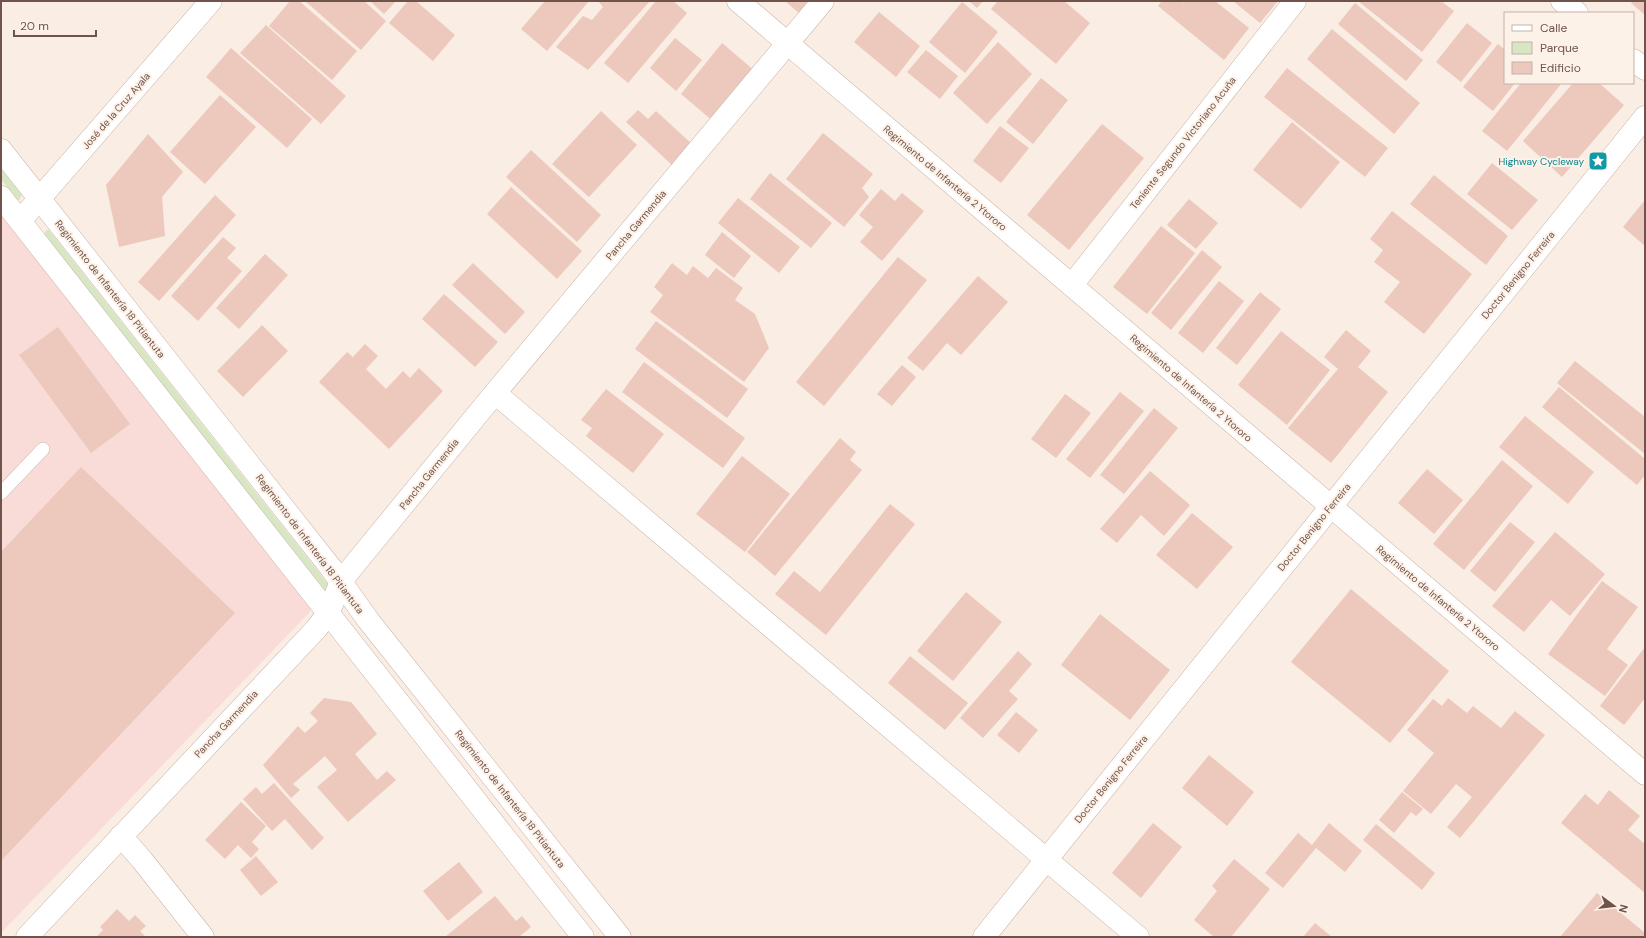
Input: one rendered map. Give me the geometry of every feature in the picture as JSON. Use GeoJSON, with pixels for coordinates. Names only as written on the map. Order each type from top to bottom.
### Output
{"type":"FeatureCollection","features":[{"type":"Feature","properties":{"kind":"street","name":"José de la Cruz Ayala"},"geometry":{"type":"LineString","coordinates":[[20,221],[40,200],[211,1]]}},
{"type":"Feature","properties":{"kind":"street","name":"Regimiento de Infantería 2 Ytororo"},"geometry":{"type":"LineString","coordinates":[[738,1],[1645,774]]}},
{"type":"Feature","properties":{"kind":"street","name":"Pancha Garmendia"},"geometry":{"type":"LineString","coordinates":[[27,937],[329,612],[341,581],[495,393],[823,1]]}},
{"type":"Feature","properties":{"kind":"street","name":"Teniente Segundo Victoriano Acuña"},"geometry":{"type":"LineString","coordinates":[[1072,285],[1295,1]]}},
{"type":"Feature","properties":{"kind":"street"},"geometry":{"type":"LineString","coordinates":[[1562,1],[1576,12]]}},
{"type":"Feature","properties":{"kind":"street"},"geometry":{"type":"LineString","coordinates":[[1634,61],[1645,69]]}},
{"type":"Feature","properties":{"kind":"street","name":"Doctor Benigno Ferreira"},"geometry":{"type":"LineString","coordinates":[[984,937],[1645,117]]}},
{"type":"Feature","properties":{"kind":"street","name":"Regimiento de Infantería 18 Pitiantuta"},"geometry":{"type":"LineString","coordinates":[[1,150],[341,581],[368,620],[620,937]]}},
{"type":"Feature","properties":{"kind":"street"},"geometry":{"type":"LineString","coordinates":[[1,197],[329,612],[583,937]]}},
{"type":"Feature","properties":{"kind":"street"},"geometry":{"type":"LineString","coordinates":[[495,393],[1138,937]]}},
{"type":"Feature","properties":{"kind":"street"},"geometry":{"type":"LineString","coordinates":[[121,836],[203,937]]}},
{"type":"Feature","properties":{"kind":"lane"},"geometry":{"type":"LineString","coordinates":[[1,494],[43,449]]}},
{"type":"Feature","properties":{"kind":"shaded area"},"geometry":{"type":"Polygon","coordinates":[[[1,212],[311,607],[310,612],[1,933],[1,212]]]}},
{"type":"Feature","properties":{"kind":"green space"},"geometry":{"type":"Polygon","coordinates":[[[1,169],[22,195],[19,200],[17,200],[1,179],[1,169]]]}},
{"type":"Feature","properties":{"kind":"green space"},"geometry":{"type":"Polygon","coordinates":[[[46,230],[49,230],[339,598],[334,602],[44,235],[46,230]]]}},
{"type":"Feature","properties":{"kind":"building"},"geometry":{"type":"Polygon","coordinates":[[[290,1],[299,1],[357,51],[332,80],[269,26],[290,1]]]}},
{"type":"Feature","properties":{"kind":"building"},"geometry":{"type":"Polygon","coordinates":[[[305,1],[364,1],[386,21],[361,50],[305,1]]]}},
{"type":"Feature","properties":{"kind":"building"},"geometry":{"type":"Polygon","coordinates":[[[370,1],[396,1],[384,14],[370,1]]]}},
{"type":"Feature","properties":{"kind":"building"},"geometry":{"type":"Polygon","coordinates":[[[408,1],[416,1],[455,35],[433,61],[389,23],[408,1]]]}},
{"type":"Feature","properties":{"kind":"building"},"geometry":{"type":"Polygon","coordinates":[[[545,1],[589,1],[547,51],[521,29],[545,1]]]}},
{"type":"Feature","properties":{"kind":"building"},"geometry":{"type":"Polygon","coordinates":[[[598,1],[650,1],[588,70],[556,47],[583,16],[592,20],[603,7],[598,1]]]}},
{"type":"Feature","properties":{"kind":"building"},"geometry":{"type":"Polygon","coordinates":[[[656,1],[673,1],[687,13],[628,83],[604,63],[656,1]]]}},
{"type":"Feature","properties":{"kind":"building"},"geometry":{"type":"Polygon","coordinates":[[[785,1],[813,1],[801,15],[785,1]]]}},
{"type":"Feature","properties":{"kind":"building"},"geometry":{"type":"Polygon","coordinates":[[[969,1],[983,1],[977,8],[969,1]]]}},
{"type":"Feature","properties":{"kind":"building"},"geometry":{"type":"Polygon","coordinates":[[[998,1],[1064,1],[1090,23],[1056,64],[991,9],[998,1]]]}},
{"type":"Feature","properties":{"kind":"building"},"geometry":{"type":"Polygon","coordinates":[[[1162,1],[1182,1],[1184,3],[1185,1],[1215,1],[1249,28],[1224,60],[1158,6],[1162,1]]]}},
{"type":"Feature","properties":{"kind":"building"},"geometry":{"type":"Polygon","coordinates":[[[1233,1],[1278,1],[1260,23],[1233,1]]]}},
{"type":"Feature","properties":{"kind":"building"},"geometry":{"type":"Polygon","coordinates":[[[1358,1],[1441,1],[1454,11],[1422,52],[1358,1]]]}},
{"type":"Feature","properties":{"kind":"building"},"geometry":{"type":"Polygon","coordinates":[[[1633,1],[1645,1],[1645,15],[1631,3],[1633,1]]]}},
{"type":"Feature","properties":{"kind":"building"},"geometry":{"type":"Polygon","coordinates":[[[962,2],[998,32],[965,73],[929,42],[962,2]]]}},
{"type":"Feature","properties":{"kind":"building"},"geometry":{"type":"Polygon","coordinates":[[[1355,3],[1423,60],[1406,81],[1338,24],[1355,3]]]}},
{"type":"Feature","properties":{"kind":"building"},"geometry":{"type":"Polygon","coordinates":[[[879,12],[920,46],[896,77],[854,42],[879,12]]]}},
{"type":"Feature","properties":{"kind":"building"},"geometry":{"type":"Polygon","coordinates":[[[1467,23],[1492,43],[1461,82],[1436,62],[1467,23]]]}},
{"type":"Feature","properties":{"kind":"building"},"geometry":{"type":"Polygon","coordinates":[[[266,25],[346,96],[321,124],[240,53],[266,25]]]}},
{"type":"Feature","properties":{"kind":"building"},"geometry":{"type":"Polygon","coordinates":[[[1332,29],[1420,103],[1394,134],[1307,59],[1332,29]]]}},
{"type":"Feature","properties":{"kind":"building"},"geometry":{"type":"Polygon","coordinates":[[[675,38],[702,60],[676,91],[650,68],[675,38]]]}},
{"type":"Feature","properties":{"kind":"building"},"geometry":{"type":"Polygon","coordinates":[[[998,42],[1032,74],[987,124],[953,93],[998,42]]]}},
{"type":"Feature","properties":{"kind":"building"},"geometry":{"type":"Polygon","coordinates":[[[722,43],[756,72],[714,122],[681,94],[722,43]]]}},
{"type":"Feature","properties":{"kind":"building"},"geometry":{"type":"Polygon","coordinates":[[[1498,44],[1504,49],[1504,84],[1514,84],[1493,111],[1463,87],[1498,44]]]}},
{"type":"Feature","properties":{"kind":"building"},"geometry":{"type":"Polygon","coordinates":[[[231,48],[312,119],[287,148],[206,77],[231,48]]]}},
{"type":"Feature","properties":{"kind":"building"},"geometry":{"type":"Polygon","coordinates":[[[926,50],[958,76],[940,99],[907,72],[926,50]]]}},
{"type":"Feature","properties":{"kind":"building"},"geometry":{"type":"Polygon","coordinates":[[[1287,68],[1388,148],[1365,177],[1264,97],[1287,68]]]}},
{"type":"Feature","properties":{"kind":"building"},"geometry":{"type":"Polygon","coordinates":[[[1041,78],[1068,100],[1033,144],[1006,122],[1041,78]]]}},
{"type":"Feature","properties":{"kind":"building"},"geometry":{"type":"Polygon","coordinates":[[[1520,84],[1561,84],[1507,151],[1482,131],[1520,84]]]}},
{"type":"Feature","properties":{"kind":"building"},"geometry":{"type":"Polygon","coordinates":[[[1572,84],[1600,84],[1624,105],[1562,177],[1523,141],[1572,84]]]}},
{"type":"Feature","properties":{"kind":"building"},"geometry":{"type":"Polygon","coordinates":[[[220,95],[256,127],[205,184],[170,152],[220,95]]]}},
{"type":"Feature","properties":{"kind":"building"},"geometry":{"type":"Polygon","coordinates":[[[638,110],[648,119],[656,111],[693,145],[673,166],[626,122],[638,110]]]}},
{"type":"Feature","properties":{"kind":"building"},"geometry":{"type":"Polygon","coordinates":[[[601,111],[637,145],[589,197],[552,164],[601,111]]]}},
{"type":"Feature","properties":{"kind":"building"},"geometry":{"type":"Polygon","coordinates":[[[1292,122],[1340,162],[1301,209],[1253,170],[1292,122]]]}},
{"type":"Feature","properties":{"kind":"building"},"geometry":{"type":"Polygon","coordinates":[[[1102,124],[1144,158],[1069,250],[1027,215],[1102,124]]]}},
{"type":"Feature","properties":{"kind":"building"},"geometry":{"type":"Polygon","coordinates":[[[1000,126],[1029,148],[1001,183],[973,161],[1000,126]]]}},
{"type":"Feature","properties":{"kind":"building"},"geometry":{"type":"Polygon","coordinates":[[[823,133],[873,174],[862,188],[869,197],[844,227],[786,179],[823,133]]]}},
{"type":"Feature","properties":{"kind":"building"},"geometry":{"type":"Polygon","coordinates":[[[148,134],[183,172],[162,197],[165,236],[119,247],[106,185],[148,134]]]}},
{"type":"Feature","properties":{"kind":"building"},"geometry":{"type":"Polygon","coordinates":[[[531,150],[601,215],[577,242],[506,177],[531,150]]]}},
{"type":"Feature","properties":{"kind":"building"},"geometry":{"type":"Polygon","coordinates":[[[1492,163],[1538,200],[1512,230],[1467,194],[1492,163]]]}},
{"type":"Feature","properties":{"kind":"building"},"geometry":{"type":"Polygon","coordinates":[[[770,173],[832,223],[811,248],[750,199],[770,173]]]}},
{"type":"Feature","properties":{"kind":"building"},"geometry":{"type":"Polygon","coordinates":[[[1434,175],[1508,236],[1486,265],[1410,204],[1434,175]]]}},
{"type":"Feature","properties":{"kind":"building"},"geometry":{"type":"Polygon","coordinates":[[[511,187],[582,251],[557,279],[487,214],[511,187]]]}},
{"type":"Feature","properties":{"kind":"building"},"geometry":{"type":"Polygon","coordinates":[[[881,189],[895,201],[902,193],[924,211],[882,261],[860,242],[873,227],[859,215],[881,189]]]}},
{"type":"Feature","properties":{"kind":"building"},"geometry":{"type":"Polygon","coordinates":[[[215,195],[236,215],[159,301],[138,282],[215,195]]]}},
{"type":"Feature","properties":{"kind":"building"},"geometry":{"type":"Polygon","coordinates":[[[738,198],[800,247],[779,273],[718,223],[738,198]]]}},
{"type":"Feature","properties":{"kind":"building"},"geometry":{"type":"Polygon","coordinates":[[[1189,199],[1218,223],[1196,249],[1167,225],[1189,199]]]}},
{"type":"Feature","properties":{"kind":"building"},"geometry":{"type":"Polygon","coordinates":[[[1645,200],[1645,246],[1623,227],[1645,200]]]}},
{"type":"Feature","properties":{"kind":"building"},"geometry":{"type":"Polygon","coordinates":[[[1392,211],[1472,274],[1424,334],[1384,302],[1400,282],[1374,262],[1383,250],[1370,239],[1392,211]]]}},
{"type":"Feature","properties":{"kind":"building"},"geometry":{"type":"Polygon","coordinates":[[[1161,226],[1195,253],[1147,314],[1113,287],[1161,226]]]}},
{"type":"Feature","properties":{"kind":"building"},"geometry":{"type":"Polygon","coordinates":[[[722,232],[751,256],[734,278],[705,255],[722,232]]]}},
{"type":"Feature","properties":{"kind":"building"},"geometry":{"type":"Polygon","coordinates":[[[223,237],[236,248],[227,258],[242,271],[198,321],[171,296],[223,237]]]}},
{"type":"Feature","properties":{"kind":"building"},"geometry":{"type":"Polygon","coordinates":[[[1202,250],[1222,267],[1171,330],[1151,313],[1202,250]]]}},
{"type":"Feature","properties":{"kind":"building"},"geometry":{"type":"Polygon","coordinates":[[[265,254],[288,275],[239,329],[216,308],[265,254]]]}},
{"type":"Feature","properties":{"kind":"building"},"geometry":{"type":"Polygon","coordinates":[[[898,257],[927,280],[824,406],[796,382],[898,257]]]}},
{"type":"Feature","properties":{"kind":"building"},"geometry":{"type":"Polygon","coordinates":[[[473,263],[525,312],[505,334],[452,285],[473,263]]]}},
{"type":"Feature","properties":{"kind":"building"},"geometry":{"type":"Polygon","coordinates":[[[672,263],[687,275],[693,266],[708,278],[716,268],[743,288],[735,300],[755,314],[769,348],[744,382],[650,312],[663,295],[654,287],[672,263]]]}},
{"type":"Feature","properties":{"kind":"building"},"geometry":{"type":"Polygon","coordinates":[[[978,276],[1008,302],[961,355],[947,343],[923,371],[907,358],[978,276]]]}},
{"type":"Feature","properties":{"kind":"building"},"geometry":{"type":"Polygon","coordinates":[[[1219,281],[1244,301],[1203,353],[1178,333],[1219,281]]]}},
{"type":"Feature","properties":{"kind":"building"},"geometry":{"type":"Polygon","coordinates":[[[1260,292],[1281,309],[1237,365],[1216,348],[1260,292]]]}},
{"type":"Feature","properties":{"kind":"building"},"geometry":{"type":"Polygon","coordinates":[[[444,294],[498,342],[475,367],[422,319],[444,294]]]}},
{"type":"Feature","properties":{"kind":"building"},"geometry":{"type":"Polygon","coordinates":[[[656,321],[748,389],[727,418],[635,349],[656,321]]]}},
{"type":"Feature","properties":{"kind":"building"},"geometry":{"type":"Polygon","coordinates":[[[262,325],[288,351],[243,397],[217,371],[262,325]]]}},
{"type":"Feature","properties":{"kind":"building"},"geometry":{"type":"Polygon","coordinates":[[[58,327],[130,424],[91,453],[19,355],[58,327]]]}},
{"type":"Feature","properties":{"kind":"building"},"geometry":{"type":"Polygon","coordinates":[[[1346,330],[1371,351],[1358,367],[1388,392],[1331,463],[1288,428],[1338,369],[1324,357],[1346,330]]]}},
{"type":"Feature","properties":{"kind":"building"},"geometry":{"type":"Polygon","coordinates":[[[1281,331],[1330,370],[1287,425],[1238,385],[1281,331]]]}},
{"type":"Feature","properties":{"kind":"building"},"geometry":{"type":"Polygon","coordinates":[[[365,344],[378,356],[366,369],[386,389],[403,371],[410,378],[419,368],[443,391],[389,449],[319,382],[347,352],[353,357],[365,344]]]}},
{"type":"Feature","properties":{"kind":"building"},"geometry":{"type":"Polygon","coordinates":[[[1575,361],[1645,417],[1645,454],[1557,383],[1575,361]]]}},
{"type":"Feature","properties":{"kind":"building"},"geometry":{"type":"Polygon","coordinates":[[[644,362],[745,438],[723,468],[622,392],[644,362]]]}},
{"type":"Feature","properties":{"kind":"building"},"geometry":{"type":"Polygon","coordinates":[[[902,365],[916,377],[892,406],[877,394],[902,365]]]}},
{"type":"Feature","properties":{"kind":"building"},"geometry":{"type":"Polygon","coordinates":[[[1559,387],[1645,459],[1645,475],[1637,485],[1542,407],[1559,387]]]}},
{"type":"Feature","properties":{"kind":"building"},"geometry":{"type":"Polygon","coordinates":[[[606,389],[664,434],[633,473],[586,436],[592,428],[581,420],[606,389]]]}},
{"type":"Feature","properties":{"kind":"building"},"geometry":{"type":"Polygon","coordinates":[[[1120,392],[1144,411],[1090,478],[1066,459],[1120,392]]]}},
{"type":"Feature","properties":{"kind":"building"},"geometry":{"type":"Polygon","coordinates":[[[1065,394],[1091,413],[1056,458],[1031,439],[1065,394]]]}},
{"type":"Feature","properties":{"kind":"building"},"geometry":{"type":"Polygon","coordinates":[[[1154,408],[1178,428],[1124,494],[1100,475],[1154,408]]]}},
{"type":"Feature","properties":{"kind":"building"},"geometry":{"type":"Polygon","coordinates":[[[1525,416],[1594,472],[1568,504],[1499,447],[1525,416]]]}},
{"type":"Feature","properties":{"kind":"building"},"geometry":{"type":"Polygon","coordinates":[[[840,438],[856,452],[850,460],[862,470],[775,576],[747,552],[840,438]]]}},
{"type":"Feature","properties":{"kind":"building"},"geometry":{"type":"Polygon","coordinates":[[[742,456],[790,494],[745,552],[696,514],[742,456]]]}},
{"type":"Feature","properties":{"kind":"building"},"geometry":{"type":"Polygon","coordinates":[[[1502,460],[1533,486],[1464,570],[1433,544],[1502,460]]]}},
{"type":"Feature","properties":{"kind":"building"},"geometry":{"type":"Polygon","coordinates":[[[81,467],[235,613],[1,861],[1,552],[81,467]]]}},
{"type":"Feature","properties":{"kind":"building"},"geometry":{"type":"Polygon","coordinates":[[[1427,469],[1463,500],[1434,534],[1398,503],[1427,469]]]}},
{"type":"Feature","properties":{"kind":"building"},"geometry":{"type":"Polygon","coordinates":[[[1150,471],[1190,505],[1164,536],[1141,515],[1117,543],[1100,529],[1150,471]]]}},
{"type":"Feature","properties":{"kind":"building"},"geometry":{"type":"Polygon","coordinates":[[[890,504],[915,524],[826,635],[775,594],[794,571],[820,592],[890,504]]]}},
{"type":"Feature","properties":{"kind":"building"},"geometry":{"type":"Polygon","coordinates":[[[1192,513],[1233,547],[1197,589],[1156,555],[1192,513]]]}},
{"type":"Feature","properties":{"kind":"building"},"geometry":{"type":"Polygon","coordinates":[[[1510,522],[1535,542],[1495,592],[1470,571],[1510,522]]]}},
{"type":"Feature","properties":{"kind":"building"},"geometry":{"type":"Polygon","coordinates":[[[1555,532],[1605,574],[1570,616],[1551,600],[1524,632],[1492,606],[1555,532]]]}},
{"type":"Feature","properties":{"kind":"building"},"geometry":{"type":"Polygon","coordinates":[[[1602,581],[1638,607],[1607,649],[1628,665],[1605,696],[1548,654],[1602,581]]]}},
{"type":"Feature","properties":{"kind":"building"},"geometry":{"type":"Polygon","coordinates":[[[1351,589],[1449,671],[1390,743],[1291,662],[1351,589]]]}},
{"type":"Feature","properties":{"kind":"building"},"geometry":{"type":"Polygon","coordinates":[[[966,592],[1002,622],[953,681],[917,651],[966,592]]]}},
{"type":"Feature","properties":{"kind":"building"},"geometry":{"type":"Polygon","coordinates":[[[1100,614],[1170,670],[1130,720],[1061,665],[1100,614]]]}},
{"type":"Feature","properties":{"kind":"building"},"geometry":{"type":"Polygon","coordinates":[[[1645,647],[1645,698],[1624,725],[1600,706],[1645,647]]]}},
{"type":"Feature","properties":{"kind":"building"},"geometry":{"type":"Polygon","coordinates":[[[1018,651],[1032,664],[1009,691],[1018,699],[983,738],[960,718],[1018,651]]]}},
{"type":"Feature","properties":{"kind":"building"},"geometry":{"type":"Polygon","coordinates":[[[910,656],[968,703],[945,730],[888,683],[910,656]]]}},
{"type":"Feature","properties":{"kind":"building"},"geometry":{"type":"Polygon","coordinates":[[[324,698],[351,702],[377,734],[355,754],[377,780],[387,771],[396,780],[348,822],[317,787],[337,770],[325,756],[293,784],[300,790],[291,798],[263,765],[298,726],[305,733],[318,721],[310,713],[324,698]]]}},
{"type":"Feature","properties":{"kind":"building"},"geometry":{"type":"Polygon","coordinates":[[[1448,698],[1467,713],[1473,706],[1501,728],[1515,711],[1545,735],[1460,838],[1447,827],[1472,797],[1456,784],[1431,814],[1403,791],[1434,753],[1407,730],[1433,699],[1442,706],[1448,698]]]}},
{"type":"Feature","properties":{"kind":"building"},"geometry":{"type":"Polygon","coordinates":[[[1016,712],[1038,730],[1019,753],[997,735],[1016,712]]]}},
{"type":"Feature","properties":{"kind":"building"},"geometry":{"type":"Polygon","coordinates":[[[1209,755],[1254,792],[1227,826],[1182,788],[1209,755]]]}},
{"type":"Feature","properties":{"kind":"building"},"geometry":{"type":"Polygon","coordinates":[[[274,783],[324,838],[312,850],[285,819],[272,831],[243,799],[256,787],[262,794],[274,783]]]}},
{"type":"Feature","properties":{"kind":"building"},"geometry":{"type":"Polygon","coordinates":[[[1609,790],[1640,816],[1628,830],[1645,844],[1645,893],[1561,823],[1585,794],[1598,805],[1609,790]]]}},
{"type":"Feature","properties":{"kind":"building"},"geometry":{"type":"Polygon","coordinates":[[[1402,792],[1423,809],[1416,816],[1411,812],[1394,833],[1379,820],[1402,792]]]}},
{"type":"Feature","properties":{"kind":"building"},"geometry":{"type":"Polygon","coordinates":[[[241,802],[266,826],[252,842],[259,849],[251,858],[238,845],[225,859],[205,840],[241,802]]]}},
{"type":"Feature","properties":{"kind":"building"},"geometry":{"type":"Polygon","coordinates":[[[1153,823],[1182,847],[1141,898],[1112,873],[1153,823]]]}},
{"type":"Feature","properties":{"kind":"building"},"geometry":{"type":"Polygon","coordinates":[[[1329,823],[1362,851],[1345,872],[1316,848],[1283,888],[1265,873],[1298,833],[1312,845],[1329,823]]]}},
{"type":"Feature","properties":{"kind":"building"},"geometry":{"type":"Polygon","coordinates":[[[1376,824],[1435,873],[1422,890],[1363,840],[1376,824]]]}},
{"type":"Feature","properties":{"kind":"building"},"geometry":{"type":"Polygon","coordinates":[[[256,856],[278,882],[261,896],[240,870],[256,856]]]}},
{"type":"Feature","properties":{"kind":"building"},"geometry":{"type":"Polygon","coordinates":[[[1234,859],[1270,889],[1231,937],[1214,937],[1194,920],[1217,891],[1212,886],[1234,859]]]}},
{"type":"Feature","properties":{"kind":"building"},"geometry":{"type":"Polygon","coordinates":[[[459,862],[483,892],[448,921],[423,891],[459,862]]]}},
{"type":"Feature","properties":{"kind":"building"},"geometry":{"type":"Polygon","coordinates":[[[1597,893],[1645,933],[1645,937],[1560,937],[1597,893]]]}},
{"type":"Feature","properties":{"kind":"building"},"geometry":{"type":"Polygon","coordinates":[[[495,896],[516,921],[522,916],[531,927],[519,937],[445,937],[495,896]]]}},
{"type":"Feature","properties":{"kind":"building"},"geometry":{"type":"Polygon","coordinates":[[[117,909],[129,921],[135,915],[146,926],[140,931],[146,937],[96,937],[103,930],[100,927],[117,909]]]}},
{"type":"Feature","properties":{"kind":"building"},"geometry":{"type":"Polygon","coordinates":[[[1315,923],[1332,937],[1303,937],[1315,923]]]}},
{"type":"Feature","properties":{"kind":"place","name":"Highway Cycleway"},"geometry":{"type":"Point","coordinates":[1598,161]}}]}
